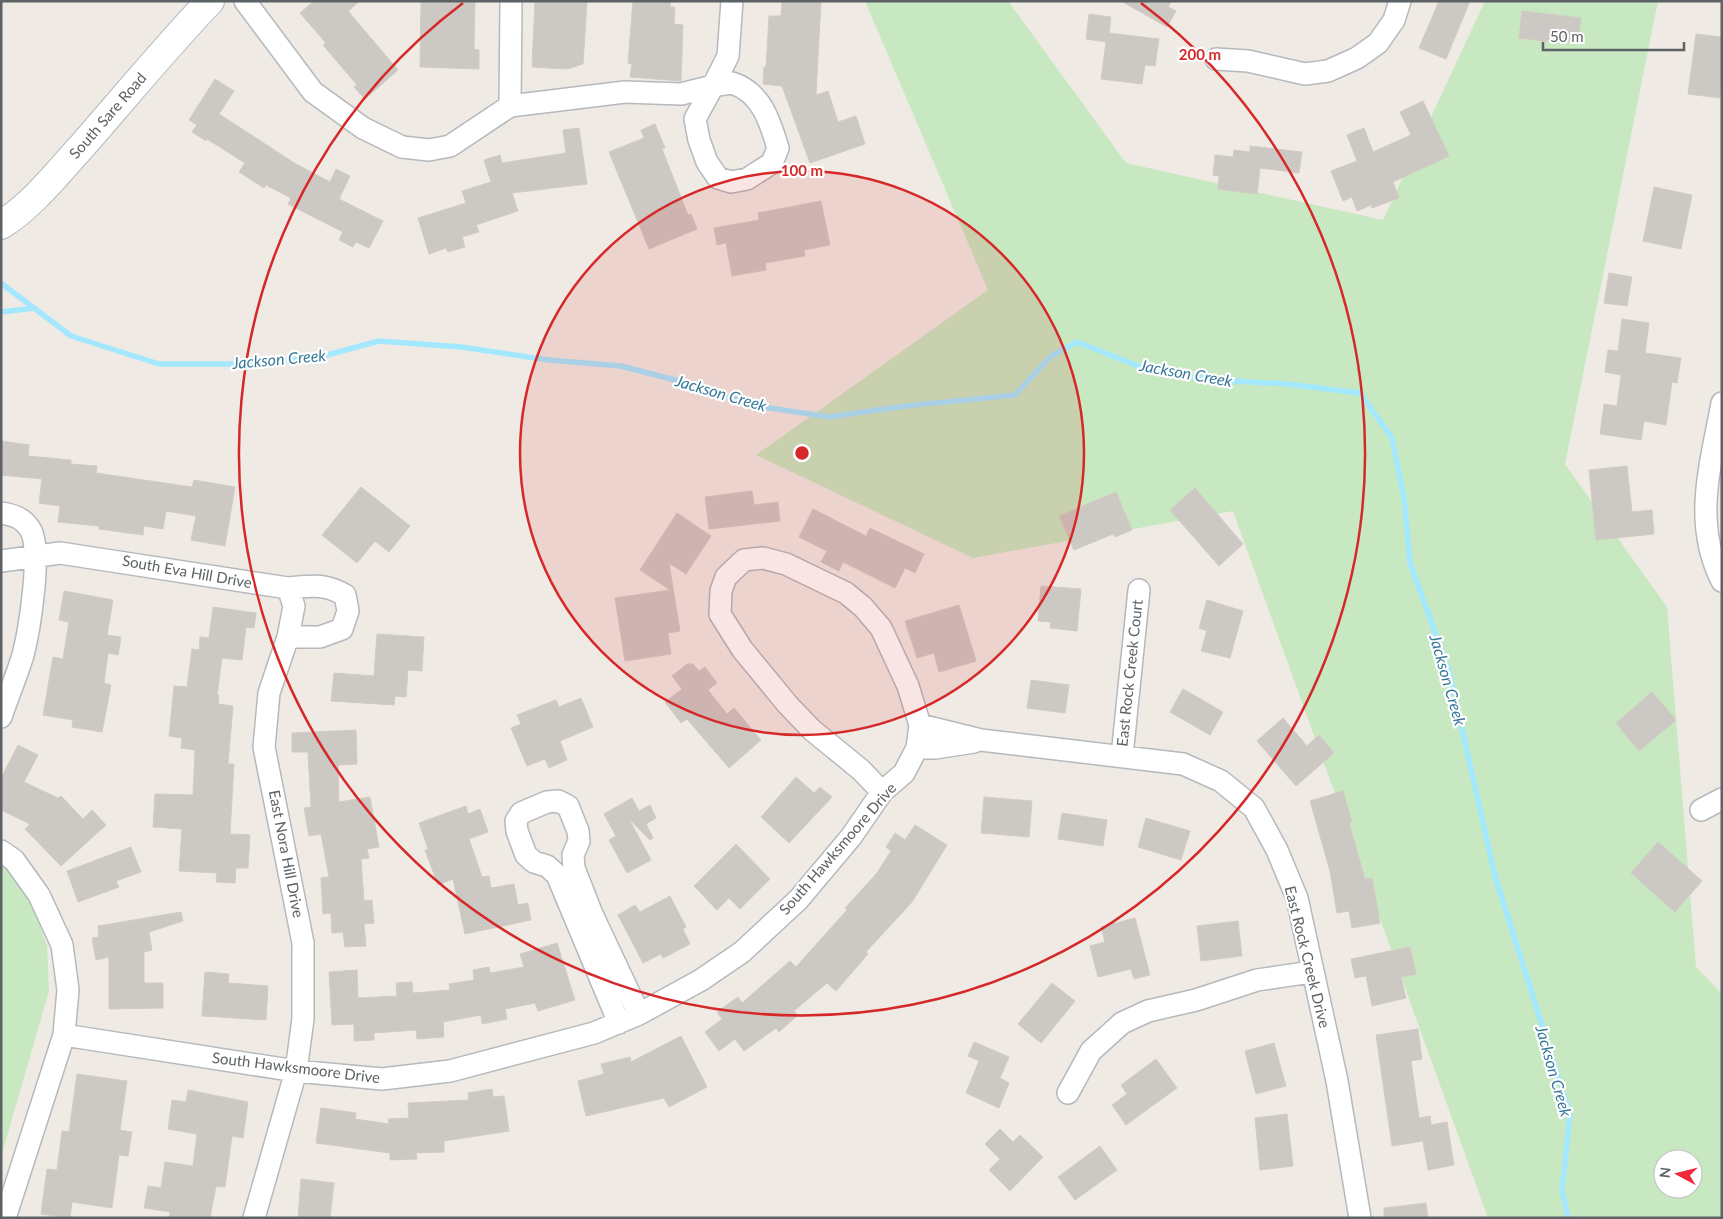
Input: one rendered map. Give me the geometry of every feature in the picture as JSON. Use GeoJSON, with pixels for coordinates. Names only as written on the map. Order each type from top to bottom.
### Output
{"type":"FeatureCollection","features":[{"type":"Feature","properties":{"kind":"main road","name":"South Sare Road"},"geometry":{"type":"LineString","coordinates":[[9,220],[61,170],[174,39],[210,1]]}},
{"type":"Feature","properties":{"kind":"street"},"geometry":{"type":"LineString","coordinates":[[245,1],[313,92],[363,128],[402,147],[429,150],[450,146],[510,106],[625,92],[681,94],[713,86],[732,83],[745,87],[756,98],[767,115],[778,148],[772,162],[747,179],[731,182],[718,178],[707,162],[699,140],[695,120],[713,86],[728,56],[732,1]]}},
{"type":"Feature","properties":{"kind":"street"},"geometry":{"type":"LineString","coordinates":[[510,1],[510,106]]}},
{"type":"Feature","properties":{"kind":"street"},"geometry":{"type":"LineString","coordinates":[[1216,59],[1248,62],[1305,74],[1328,71],[1357,58],[1378,43],[1394,20],[1400,1]]}},
{"type":"Feature","properties":{"kind":"street"},"geometry":{"type":"LineString","coordinates":[[1722,403],[1704,517],[1706,537],[1722,581]]}},
{"type":"Feature","properties":{"kind":"street"},"geometry":{"type":"LineString","coordinates":[[1,513],[18,516],[32,530],[36,557],[32,602],[23,654],[1,717]]}},
{"type":"Feature","properties":{"kind":"street","name":"South Eva Hill Drive"},"geometry":{"type":"LineString","coordinates":[[1,561],[60,553],[99,557],[288,588]]}},
{"type":"Feature","properties":{"kind":"street"},"geometry":{"type":"LineString","coordinates":[[882,792],[861,770],[812,730],[788,705],[742,649],[720,614],[721,591],[726,576],[744,560],[763,558],[786,564],[846,593],[862,607],[881,628],[908,686],[920,725],[917,748]]}},
{"type":"Feature","properties":{"kind":"street"},"geometry":{"type":"LineString","coordinates":[[330,587],[345,595],[348,610],[342,629],[320,637],[288,636],[294,606],[288,588],[330,587]]}},
{"type":"Feature","properties":{"kind":"street","name":"East Rock Creek Court"},"geometry":{"type":"LineString","coordinates":[[1122,756],[1138,590]]}},
{"type":"Feature","properties":{"kind":"street","name":"East Nora Hill Drive"},"geometry":{"type":"LineString","coordinates":[[254,1218],[296,1071],[303,1019],[303,943],[264,747],[269,693],[288,636]]}},
{"type":"Feature","properties":{"kind":"street","name":"East Rock Creek Drive"},"geometry":{"type":"LineString","coordinates":[[920,725],[981,740],[1183,764],[1221,781],[1254,808],[1277,850],[1297,898],[1311,972],[1337,1081],[1360,1218]]}},
{"type":"Feature","properties":{"kind":"street","name":"East Rock Creek Drive"},"geometry":{"type":"LineString","coordinates":[[917,748],[935,748],[981,740]]}},
{"type":"Feature","properties":{"kind":"street","name":"South Hawksmoore Drive"},"geometry":{"type":"LineString","coordinates":[[64,1035],[296,1071],[382,1079],[450,1071],[567,1041],[639,1014],[702,980],[742,952],[798,900],[851,837],[882,792],[904,773],[917,748]]}},
{"type":"Feature","properties":{"kind":"street"},"geometry":{"type":"LineString","coordinates":[[1702,810],[1722,799]]}},
{"type":"Feature","properties":{"kind":"street"},"geometry":{"type":"LineString","coordinates":[[619,1023],[585,917],[574,868],[573,855],[579,842],[578,831],[568,806],[558,801],[547,802],[521,813],[516,821],[517,831],[526,855],[534,862],[547,866],[558,875],[585,917],[639,1014]]}},
{"type":"Feature","properties":{"kind":"street"},"geometry":{"type":"LineString","coordinates":[[1,851],[14,860],[39,895],[62,945],[68,990],[64,1035],[5,1218]]}},
{"type":"Feature","properties":{"kind":"street"},"geometry":{"type":"LineString","coordinates":[[547,866],[562,863],[573,855]]}},
{"type":"Feature","properties":{"kind":"street"},"geometry":{"type":"LineString","coordinates":[[1068,1092],[1090,1051],[1122,1023],[1148,1011],[1196,1000],[1257,980],[1311,972]]}},
{"type":"Feature","properties":{"kind":"green space"},"geometry":{"type":"Polygon","coordinates":[[[865,1],[1008,1],[1126,163],[1383,220],[1485,1],[1658,1],[1565,464],[1667,607],[1696,967],[1722,994],[1722,1218],[1488,1218],[1233,511],[973,558],[756,455],[988,290],[865,1]]]}},
{"type":"Feature","properties":{"kind":"green space"},"geometry":{"type":"Polygon","coordinates":[[[1,861],[27,893],[37,917],[47,946],[49,991],[1,1157],[1,861]]]}},
{"type":"Feature","properties":{"kind":"building"},"geometry":{"type":"Polygon","coordinates":[[[314,1],[360,1],[348,11],[398,70],[365,99],[354,87],[357,85],[323,45],[326,43],[300,13],[314,1]]]}},
{"type":"Feature","properties":{"kind":"building"},"geometry":{"type":"Polygon","coordinates":[[[421,1],[475,1],[474,49],[479,50],[479,69],[420,67],[421,1]]]}},
{"type":"Feature","properties":{"kind":"building"},"geometry":{"type":"Polygon","coordinates":[[[535,1],[587,1],[583,64],[567,69],[532,67],[535,1]]]}},
{"type":"Feature","properties":{"kind":"building"},"geometry":{"type":"Polygon","coordinates":[[[633,1],[671,1],[670,7],[675,7],[674,24],[683,25],[681,81],[630,77],[632,64],[628,63],[633,1]]]}},
{"type":"Feature","properties":{"kind":"building"},"geometry":{"type":"Polygon","coordinates":[[[782,1],[821,1],[816,95],[828,91],[838,122],[856,116],[865,144],[810,163],[782,86],[763,84],[769,16],[781,16],[782,1]]]}},
{"type":"Feature","properties":{"kind":"building"},"geometry":{"type":"Polygon","coordinates":[[[1121,1],[1171,1],[1168,7],[1176,11],[1167,27],[1121,1]]]}},
{"type":"Feature","properties":{"kind":"building"},"geometry":{"type":"Polygon","coordinates":[[[1439,1],[1470,1],[1446,59],[1419,48],[1439,1]]]}},
{"type":"Feature","properties":{"kind":"building"},"geometry":{"type":"Polygon","coordinates":[[[1522,11],[1581,18],[1578,42],[1560,40],[1560,43],[1519,38],[1522,11]]]}},
{"type":"Feature","properties":{"kind":"building"},"geometry":{"type":"Polygon","coordinates":[[[1089,14],[1111,17],[1109,33],[1159,39],[1155,66],[1145,65],[1142,84],[1101,79],[1106,42],[1086,39],[1089,14]]]}},
{"type":"Feature","properties":{"kind":"building"},"geometry":{"type":"Polygon","coordinates":[[[1696,34],[1722,37],[1720,98],[1688,94],[1696,34]]]}},
{"type":"Feature","properties":{"kind":"building"},"geometry":{"type":"Polygon","coordinates":[[[215,79],[234,91],[219,114],[296,164],[330,182],[336,169],[350,176],[339,199],[383,221],[369,248],[356,242],[353,247],[339,240],[343,232],[288,204],[291,198],[266,185],[264,188],[239,172],[245,163],[207,139],[206,141],[192,132],[197,125],[189,120],[215,79]]]}},
{"type":"Feature","properties":{"kind":"building"},"geometry":{"type":"Polygon","coordinates":[[[1423,101],[1449,156],[1393,182],[1399,198],[1372,208],[1371,205],[1357,211],[1352,197],[1343,201],[1331,171],[1357,161],[1347,135],[1364,128],[1373,152],[1411,135],[1400,112],[1423,101]]]}},
{"type":"Feature","properties":{"kind":"building"},"geometry":{"type":"Polygon","coordinates":[[[655,124],[665,148],[662,149],[688,215],[691,214],[697,229],[649,249],[609,152],[644,138],[641,130],[655,124]]]}},
{"type":"Feature","properties":{"kind":"building"},"geometry":{"type":"Polygon","coordinates":[[[579,128],[587,184],[512,193],[518,211],[476,225],[479,232],[462,237],[465,247],[448,252],[446,248],[429,254],[418,218],[466,203],[462,191],[491,182],[484,160],[500,155],[502,163],[566,153],[563,130],[579,128]]]}},
{"type":"Feature","properties":{"kind":"building"},"geometry":{"type":"Polygon","coordinates":[[[1250,146],[1302,152],[1299,173],[1260,168],[1257,194],[1218,189],[1219,176],[1213,175],[1215,155],[1233,157],[1234,150],[1250,152],[1250,146]]]}},
{"type":"Feature","properties":{"kind":"building"},"geometry":{"type":"Polygon","coordinates":[[[1654,187],[1692,195],[1681,249],[1643,241],[1654,187]]]}},
{"type":"Feature","properties":{"kind":"building"},"geometry":{"type":"Polygon","coordinates":[[[821,201],[830,245],[804,250],[805,256],[765,263],[766,270],[732,276],[726,243],[717,245],[714,228],[759,220],[758,213],[821,201]]]}},
{"type":"Feature","properties":{"kind":"building"},"geometry":{"type":"Polygon","coordinates":[[[1609,273],[1632,277],[1627,306],[1604,303],[1609,273]]]}},
{"type":"Feature","properties":{"kind":"building"},"geometry":{"type":"Polygon","coordinates":[[[1622,319],[1649,323],[1645,353],[1681,358],[1677,383],[1672,382],[1666,425],[1644,421],[1641,440],[1600,434],[1604,404],[1617,406],[1621,375],[1605,372],[1608,350],[1618,351],[1622,319]]]}},
{"type":"Feature","properties":{"kind":"building"},"geometry":{"type":"Polygon","coordinates":[[[1,441],[29,445],[28,456],[71,460],[71,464],[97,466],[96,473],[192,487],[194,480],[235,487],[225,546],[191,540],[196,516],[166,511],[163,529],[144,526],[143,535],[99,529],[99,526],[58,522],[60,506],[39,503],[42,479],[1,475],[1,441]]]}},
{"type":"Feature","properties":{"kind":"building"},"geometry":{"type":"Polygon","coordinates":[[[1627,466],[1632,512],[1652,510],[1654,534],[1596,540],[1589,470],[1627,466]]]}},
{"type":"Feature","properties":{"kind":"building"},"geometry":{"type":"Polygon","coordinates":[[[361,487],[410,526],[389,552],[375,541],[357,563],[322,535],[361,487]]]}},
{"type":"Feature","properties":{"kind":"building"},"geometry":{"type":"Polygon","coordinates":[[[1195,488],[1243,544],[1219,566],[1170,510],[1195,488]]]}},
{"type":"Feature","properties":{"kind":"building"},"geometry":{"type":"Polygon","coordinates":[[[752,491],[754,505],[778,502],[780,521],[709,529],[705,497],[752,491]]]}},
{"type":"Feature","properties":{"kind":"building"},"geometry":{"type":"Polygon","coordinates":[[[1116,492],[1132,530],[1115,537],[1113,534],[1074,550],[1059,516],[1116,492]]]}},
{"type":"Feature","properties":{"kind":"building"},"geometry":{"type":"Polygon","coordinates":[[[813,509],[866,536],[870,528],[924,554],[915,573],[905,568],[895,588],[843,562],[839,571],[821,562],[827,551],[799,537],[813,509]]]}},
{"type":"Feature","properties":{"kind":"building"},"geometry":{"type":"Polygon","coordinates":[[[677,513],[711,536],[686,574],[669,563],[680,631],[668,633],[671,654],[625,661],[615,598],[670,590],[640,570],[677,513]]]}},
{"type":"Feature","properties":{"kind":"building"},"geometry":{"type":"Polygon","coordinates":[[[1041,586],[1081,589],[1077,631],[1050,628],[1051,622],[1038,621],[1041,586]]]}},
{"type":"Feature","properties":{"kind":"building"},"geometry":{"type":"Polygon","coordinates":[[[64,591],[113,600],[107,635],[121,637],[118,655],[108,653],[104,683],[111,685],[102,732],[72,727],[73,720],[43,715],[53,657],[63,659],[69,622],[59,620],[64,591]]]}},
{"type":"Feature","properties":{"kind":"building"},"geometry":{"type":"Polygon","coordinates":[[[1207,600],[1243,611],[1230,658],[1201,651],[1207,631],[1199,628],[1207,600]]]}},
{"type":"Feature","properties":{"kind":"building"},"geometry":{"type":"Polygon","coordinates":[[[959,605],[976,661],[939,672],[934,653],[917,658],[905,621],[959,605]]]}},
{"type":"Feature","properties":{"kind":"building"},"geometry":{"type":"Polygon","coordinates":[[[213,607],[256,613],[254,628],[246,627],[242,660],[222,658],[217,695],[219,695],[218,704],[233,706],[228,764],[234,764],[230,834],[250,835],[248,868],[236,868],[235,883],[216,882],[217,873],[179,871],[182,829],[153,827],[155,794],[193,795],[195,750],[181,748],[182,738],[169,736],[174,686],[187,687],[192,649],[199,650],[200,637],[209,638],[213,607]]]}},
{"type":"Feature","properties":{"kind":"building"},"geometry":{"type":"Polygon","coordinates":[[[377,634],[424,637],[422,671],[408,670],[406,697],[395,696],[394,705],[331,701],[334,673],[374,676],[377,634]]]}},
{"type":"Feature","properties":{"kind":"building"},"geometry":{"type":"Polygon","coordinates":[[[687,664],[693,664],[699,671],[705,667],[717,683],[708,690],[727,714],[734,708],[761,740],[729,768],[687,719],[681,723],[665,702],[682,689],[672,676],[687,664]]]}},
{"type":"Feature","properties":{"kind":"building"},"geometry":{"type":"Polygon","coordinates":[[[1031,680],[1069,685],[1065,713],[1027,708],[1031,680]]]}},
{"type":"Feature","properties":{"kind":"building"},"geometry":{"type":"Polygon","coordinates":[[[1183,689],[1223,712],[1210,735],[1170,712],[1183,689]]]}},
{"type":"Feature","properties":{"kind":"building"},"geometry":{"type":"Polygon","coordinates":[[[1652,692],[1676,720],[1639,751],[1616,723],[1652,692]]]}},
{"type":"Feature","properties":{"kind":"building"},"geometry":{"type":"Polygon","coordinates":[[[581,698],[593,727],[560,741],[567,760],[549,768],[545,759],[527,766],[511,728],[521,724],[517,715],[556,700],[559,707],[581,698]]]}},
{"type":"Feature","properties":{"kind":"building"},"geometry":{"type":"Polygon","coordinates":[[[1283,718],[1307,746],[1319,735],[1334,753],[1296,786],[1257,741],[1283,718]]]}},
{"type":"Feature","properties":{"kind":"building"},"geometry":{"type":"Polygon","coordinates":[[[356,730],[357,764],[338,765],[339,802],[370,797],[379,847],[367,849],[369,858],[361,859],[364,901],[372,900],[374,923],[364,924],[366,946],[345,947],[343,932],[332,933],[331,913],[323,914],[321,878],[329,877],[321,834],[309,836],[304,808],[311,807],[308,752],[292,752],[292,733],[356,730]]]}},
{"type":"Feature","properties":{"kind":"building"},"geometry":{"type":"Polygon","coordinates":[[[18,745],[38,755],[24,782],[58,798],[61,796],[83,819],[92,810],[106,825],[61,866],[25,829],[30,824],[1,810],[1,778],[18,745]]]}},
{"type":"Feature","properties":{"kind":"building"},"geometry":{"type":"Polygon","coordinates":[[[796,777],[814,793],[820,787],[832,797],[789,843],[761,817],[796,777]]]}},
{"type":"Feature","properties":{"kind":"building"},"geometry":{"type":"Polygon","coordinates":[[[1343,791],[1352,822],[1349,823],[1365,879],[1372,878],[1380,923],[1352,928],[1349,911],[1337,913],[1330,871],[1310,801],[1343,791]]]}},
{"type":"Feature","properties":{"kind":"building"},"geometry":{"type":"Polygon","coordinates":[[[984,797],[1032,801],[1029,837],[981,833],[984,797]]]}},
{"type":"Feature","properties":{"kind":"building"},"geometry":{"type":"Polygon","coordinates":[[[632,798],[639,811],[650,805],[656,818],[646,824],[653,838],[650,840],[629,819],[651,860],[627,873],[609,840],[616,836],[604,814],[632,798]]]}},
{"type":"Feature","properties":{"kind":"building"},"geometry":{"type":"Polygon","coordinates":[[[466,806],[468,814],[480,809],[488,832],[469,839],[482,877],[489,876],[491,888],[514,884],[518,905],[528,903],[531,920],[465,934],[453,879],[438,885],[425,850],[428,849],[419,823],[466,806]]]}},
{"type":"Feature","properties":{"kind":"building"},"geometry":{"type":"Polygon","coordinates":[[[1062,813],[1107,820],[1103,846],[1058,839],[1062,813]]]}},
{"type":"Feature","properties":{"kind":"building"},"geometry":{"type":"Polygon","coordinates":[[[1146,818],[1190,831],[1181,860],[1138,847],[1146,818]]]}},
{"type":"Feature","properties":{"kind":"building"},"geometry":{"type":"Polygon","coordinates":[[[915,825],[947,845],[912,902],[866,952],[868,954],[836,991],[827,983],[794,1011],[798,1015],[779,1032],[776,1028],[744,1051],[735,1039],[719,1051],[705,1032],[722,1019],[717,1012],[738,997],[742,1003],[790,961],[796,967],[877,873],[891,851],[886,847],[895,833],[905,840],[915,825]]]}},
{"type":"Feature","properties":{"kind":"building"},"geometry":{"type":"Polygon","coordinates":[[[1658,842],[1702,881],[1675,912],[1631,873],[1658,842]]]}},
{"type":"Feature","properties":{"kind":"building"},"geometry":{"type":"Polygon","coordinates":[[[736,844],[770,879],[740,909],[729,898],[717,910],[694,886],[736,844]]]}},
{"type":"Feature","properties":{"kind":"building"},"geometry":{"type":"Polygon","coordinates":[[[131,847],[141,872],[116,881],[119,887],[78,902],[67,871],[131,847]]]}},
{"type":"Feature","properties":{"kind":"building"},"geometry":{"type":"Polygon","coordinates":[[[670,896],[686,927],[683,929],[690,944],[663,958],[661,954],[643,963],[618,915],[635,905],[640,912],[670,896]]]}},
{"type":"Feature","properties":{"kind":"building"},"geometry":{"type":"Polygon","coordinates":[[[181,912],[183,921],[149,932],[152,950],[144,952],[144,983],[163,983],[163,1008],[109,1009],[109,957],[96,960],[92,938],[99,937],[98,926],[181,912]]]}},
{"type":"Feature","properties":{"kind":"building"},"geometry":{"type":"Polygon","coordinates":[[[1135,918],[1150,975],[1134,979],[1131,969],[1098,977],[1090,946],[1105,942],[1101,927],[1135,918]]]}},
{"type":"Feature","properties":{"kind":"building"},"geometry":{"type":"Polygon","coordinates":[[[1238,921],[1242,956],[1201,961],[1197,926],[1238,921]]]}},
{"type":"Feature","properties":{"kind":"building"},"geometry":{"type":"Polygon","coordinates":[[[557,943],[575,1000],[538,1011],[535,1003],[505,1009],[507,1019],[482,1024],[481,1015],[443,1022],[444,1037],[417,1039],[416,1030],[374,1033],[374,1040],[354,1041],[354,1024],[332,1025],[329,972],[357,970],[358,998],[397,996],[396,983],[412,982],[413,993],[450,990],[449,984],[474,980],[473,970],[489,967],[490,973],[524,967],[520,954],[557,943]]]}},
{"type":"Feature","properties":{"kind":"building"},"geometry":{"type":"Polygon","coordinates":[[[1410,947],[1416,974],[1401,977],[1406,998],[1372,1006],[1366,976],[1355,978],[1351,959],[1410,947]]]}},
{"type":"Feature","properties":{"kind":"building"},"geometry":{"type":"Polygon","coordinates":[[[205,972],[229,974],[228,983],[268,986],[266,1020],[202,1016],[205,972]]]}},
{"type":"Feature","properties":{"kind":"building"},"geometry":{"type":"Polygon","coordinates":[[[1052,983],[1075,1001],[1041,1043],[1018,1024],[1052,983]]]}},
{"type":"Feature","properties":{"kind":"building"},"geometry":{"type":"Polygon","coordinates":[[[1418,1029],[1422,1059],[1411,1061],[1419,1118],[1430,1116],[1431,1125],[1447,1122],[1454,1165],[1428,1170],[1423,1141],[1392,1146],[1376,1035],[1418,1029]]]}},
{"type":"Feature","properties":{"kind":"building"},"geometry":{"type":"Polygon","coordinates":[[[681,1036],[707,1087],[669,1107],[664,1098],[586,1116],[578,1081],[604,1074],[601,1064],[630,1057],[631,1062],[681,1036]]]}},
{"type":"Feature","properties":{"kind":"building"},"geometry":{"type":"Polygon","coordinates":[[[974,1042],[1009,1057],[1000,1078],[1009,1083],[999,1108],[966,1093],[979,1061],[968,1056],[974,1042]]]}},
{"type":"Feature","properties":{"kind":"building"},"geometry":{"type":"Polygon","coordinates":[[[1274,1043],[1286,1086],[1256,1094],[1245,1051],[1274,1043]]]}},
{"type":"Feature","properties":{"kind":"building"},"geometry":{"type":"Polygon","coordinates":[[[1156,1059],[1177,1088],[1126,1125],[1112,1105],[1127,1094],[1121,1085],[1156,1059]]]}},
{"type":"Feature","properties":{"kind":"building"},"geometry":{"type":"Polygon","coordinates":[[[77,1074],[127,1081],[120,1130],[132,1132],[128,1156],[119,1155],[112,1208],[72,1202],[70,1218],[41,1214],[47,1169],[57,1170],[62,1131],[69,1132],[77,1074]]]}},
{"type":"Feature","properties":{"kind":"building"},"geometry":{"type":"Polygon","coordinates":[[[492,1089],[493,1097],[504,1096],[509,1131],[444,1141],[444,1152],[416,1153],[417,1159],[390,1160],[390,1153],[316,1143],[321,1108],[356,1113],[355,1119],[389,1124],[388,1119],[409,1118],[408,1103],[469,1100],[468,1093],[492,1089]]]}},
{"type":"Feature","properties":{"kind":"building"},"geometry":{"type":"Polygon","coordinates":[[[188,1090],[248,1102],[243,1138],[232,1136],[225,1187],[216,1186],[210,1218],[169,1218],[170,1212],[144,1208],[148,1186],[161,1188],[165,1162],[193,1166],[197,1134],[168,1129],[172,1100],[186,1102],[188,1090]]]}},
{"type":"Feature","properties":{"kind":"building"},"geometry":{"type":"Polygon","coordinates":[[[1287,1114],[1293,1166],[1260,1170],[1255,1118],[1287,1114]]]}},
{"type":"Feature","properties":{"kind":"building"},"geometry":{"type":"Polygon","coordinates":[[[1000,1129],[1013,1142],[1020,1135],[1043,1157],[1010,1191],[989,1170],[1000,1159],[985,1144],[1000,1129]]]}},
{"type":"Feature","properties":{"kind":"building"},"geometry":{"type":"Polygon","coordinates":[[[1100,1146],[1117,1170],[1075,1200],[1058,1177],[1100,1146]]]}},
{"type":"Feature","properties":{"kind":"building"},"geometry":{"type":"Polygon","coordinates":[[[301,1179],[334,1183],[330,1218],[298,1218],[301,1179]]]}},
{"type":"Feature","properties":{"kind":"building"},"geometry":{"type":"Polygon","coordinates":[[[1426,1203],[1428,1218],[1384,1218],[1384,1208],[1426,1203]]]}},
{"type":"Feature","properties":{"kind":"waterway","name":"Jackson Creek"},"geometry":{"type":"LineString","coordinates":[[1,283],[71,336],[159,364],[243,364],[316,358],[379,341],[461,347],[549,360],[621,366],[679,381],[757,406],[829,417],[905,406],[1015,395],[1051,356],[1077,342],[1146,369],[1215,380],[1287,384],[1360,393],[1392,438],[1404,498],[1410,563],[1449,671],[1495,876],[1570,1114],[1562,1190],[1568,1218]]}},
{"type":"Feature","properties":{"kind":"waterway"},"geometry":{"type":"LineString","coordinates":[[1,312],[34,308]]}}]}
